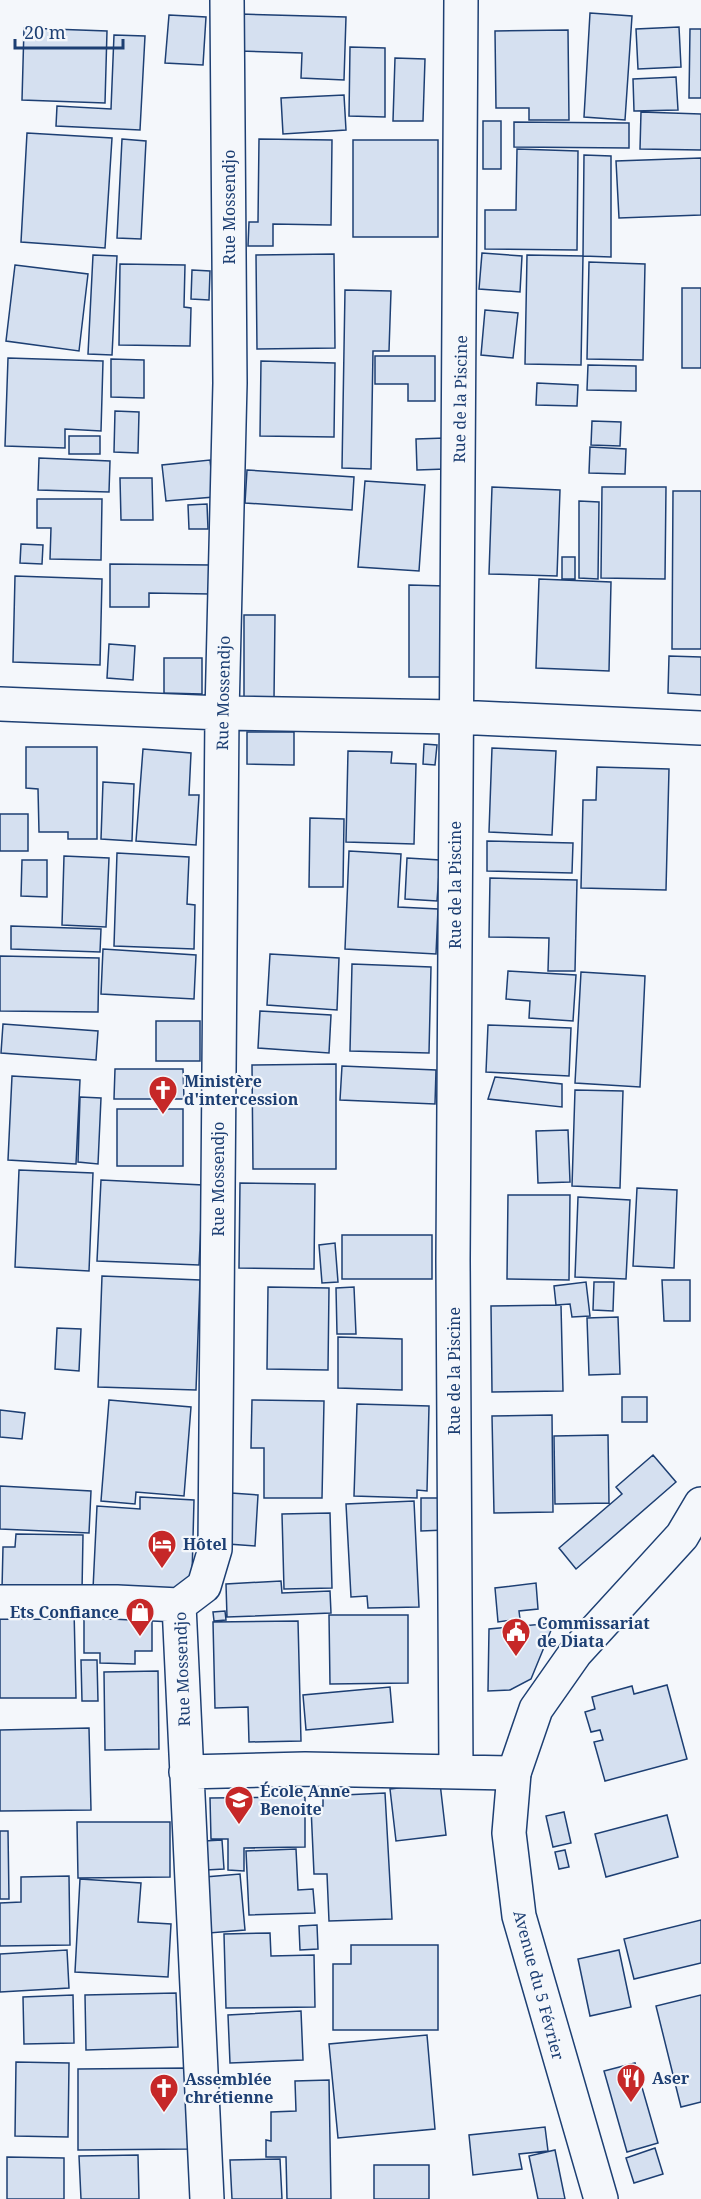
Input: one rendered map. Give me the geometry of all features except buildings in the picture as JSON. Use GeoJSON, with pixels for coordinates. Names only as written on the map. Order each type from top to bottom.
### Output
{"type":"FeatureCollection","features":[{"type":"Feature","properties":{"kind":"street","name":"Rue Mossendjo"},"geometry":{"type":"LineString","coordinates":[[207,2199],[179,1605],[204,1586],[215,1549],[222,713],[231,383],[227,0]]}},
{"type":"Feature","properties":{"kind":"street","name":"Rue de la Piscine"},"geometry":{"type":"LineString","coordinates":[[456,1771],[453,1237],[461,314],[461,0]]}},
{"type":"Feature","properties":{"kind":"street"},"geometry":{"type":"LineString","coordinates":[[0,704],[222,713],[456,717],[701,728]]}},
{"type":"Feature","properties":{"kind":"street","name":"Avenue du 5 Février"},"geometry":{"type":"LineString","coordinates":[[601,2199],[519,1916],[509,1833],[514,1773],[536,1709],[569,1662],[610,1614],[692,1539],[701,1504]]}},
{"type":"Feature","properties":{"kind":"street"},"geometry":{"type":"LineString","coordinates":[[0,1602],[117,1602],[179,1605]]}},
{"type":"Feature","properties":{"kind":"street"},"geometry":{"type":"LineString","coordinates":[[186,1772],[305,1769],[514,1773]]}},
{"type":"Feature","properties":{"kind":"place","name":"Ministère d'intercession"},"geometry":{"type":"Point","coordinates":[163,1116]}},
{"type":"Feature","properties":{"kind":"place","name":"Hôtel"},"geometry":{"type":"Point","coordinates":[162,1570]}},
{"type":"Feature","properties":{"kind":"place","name":"Ets Confiance"},"geometry":{"type":"Point","coordinates":[140,1638]}},
{"type":"Feature","properties":{"kind":"place","name":"Commissariat de Diata"},"geometry":{"type":"Point","coordinates":[516,1658]}},
{"type":"Feature","properties":{"kind":"place","name":"École Anne Benoite"},"geometry":{"type":"Point","coordinates":[239,1826]}},
{"type":"Feature","properties":{"kind":"place","name":"Aser"},"geometry":{"type":"Point","coordinates":[631,2104]}},
{"type":"Feature","properties":{"kind":"place","name":"Assemblée chrétienne"},"geometry":{"type":"Point","coordinates":[164,2114]}}]}
